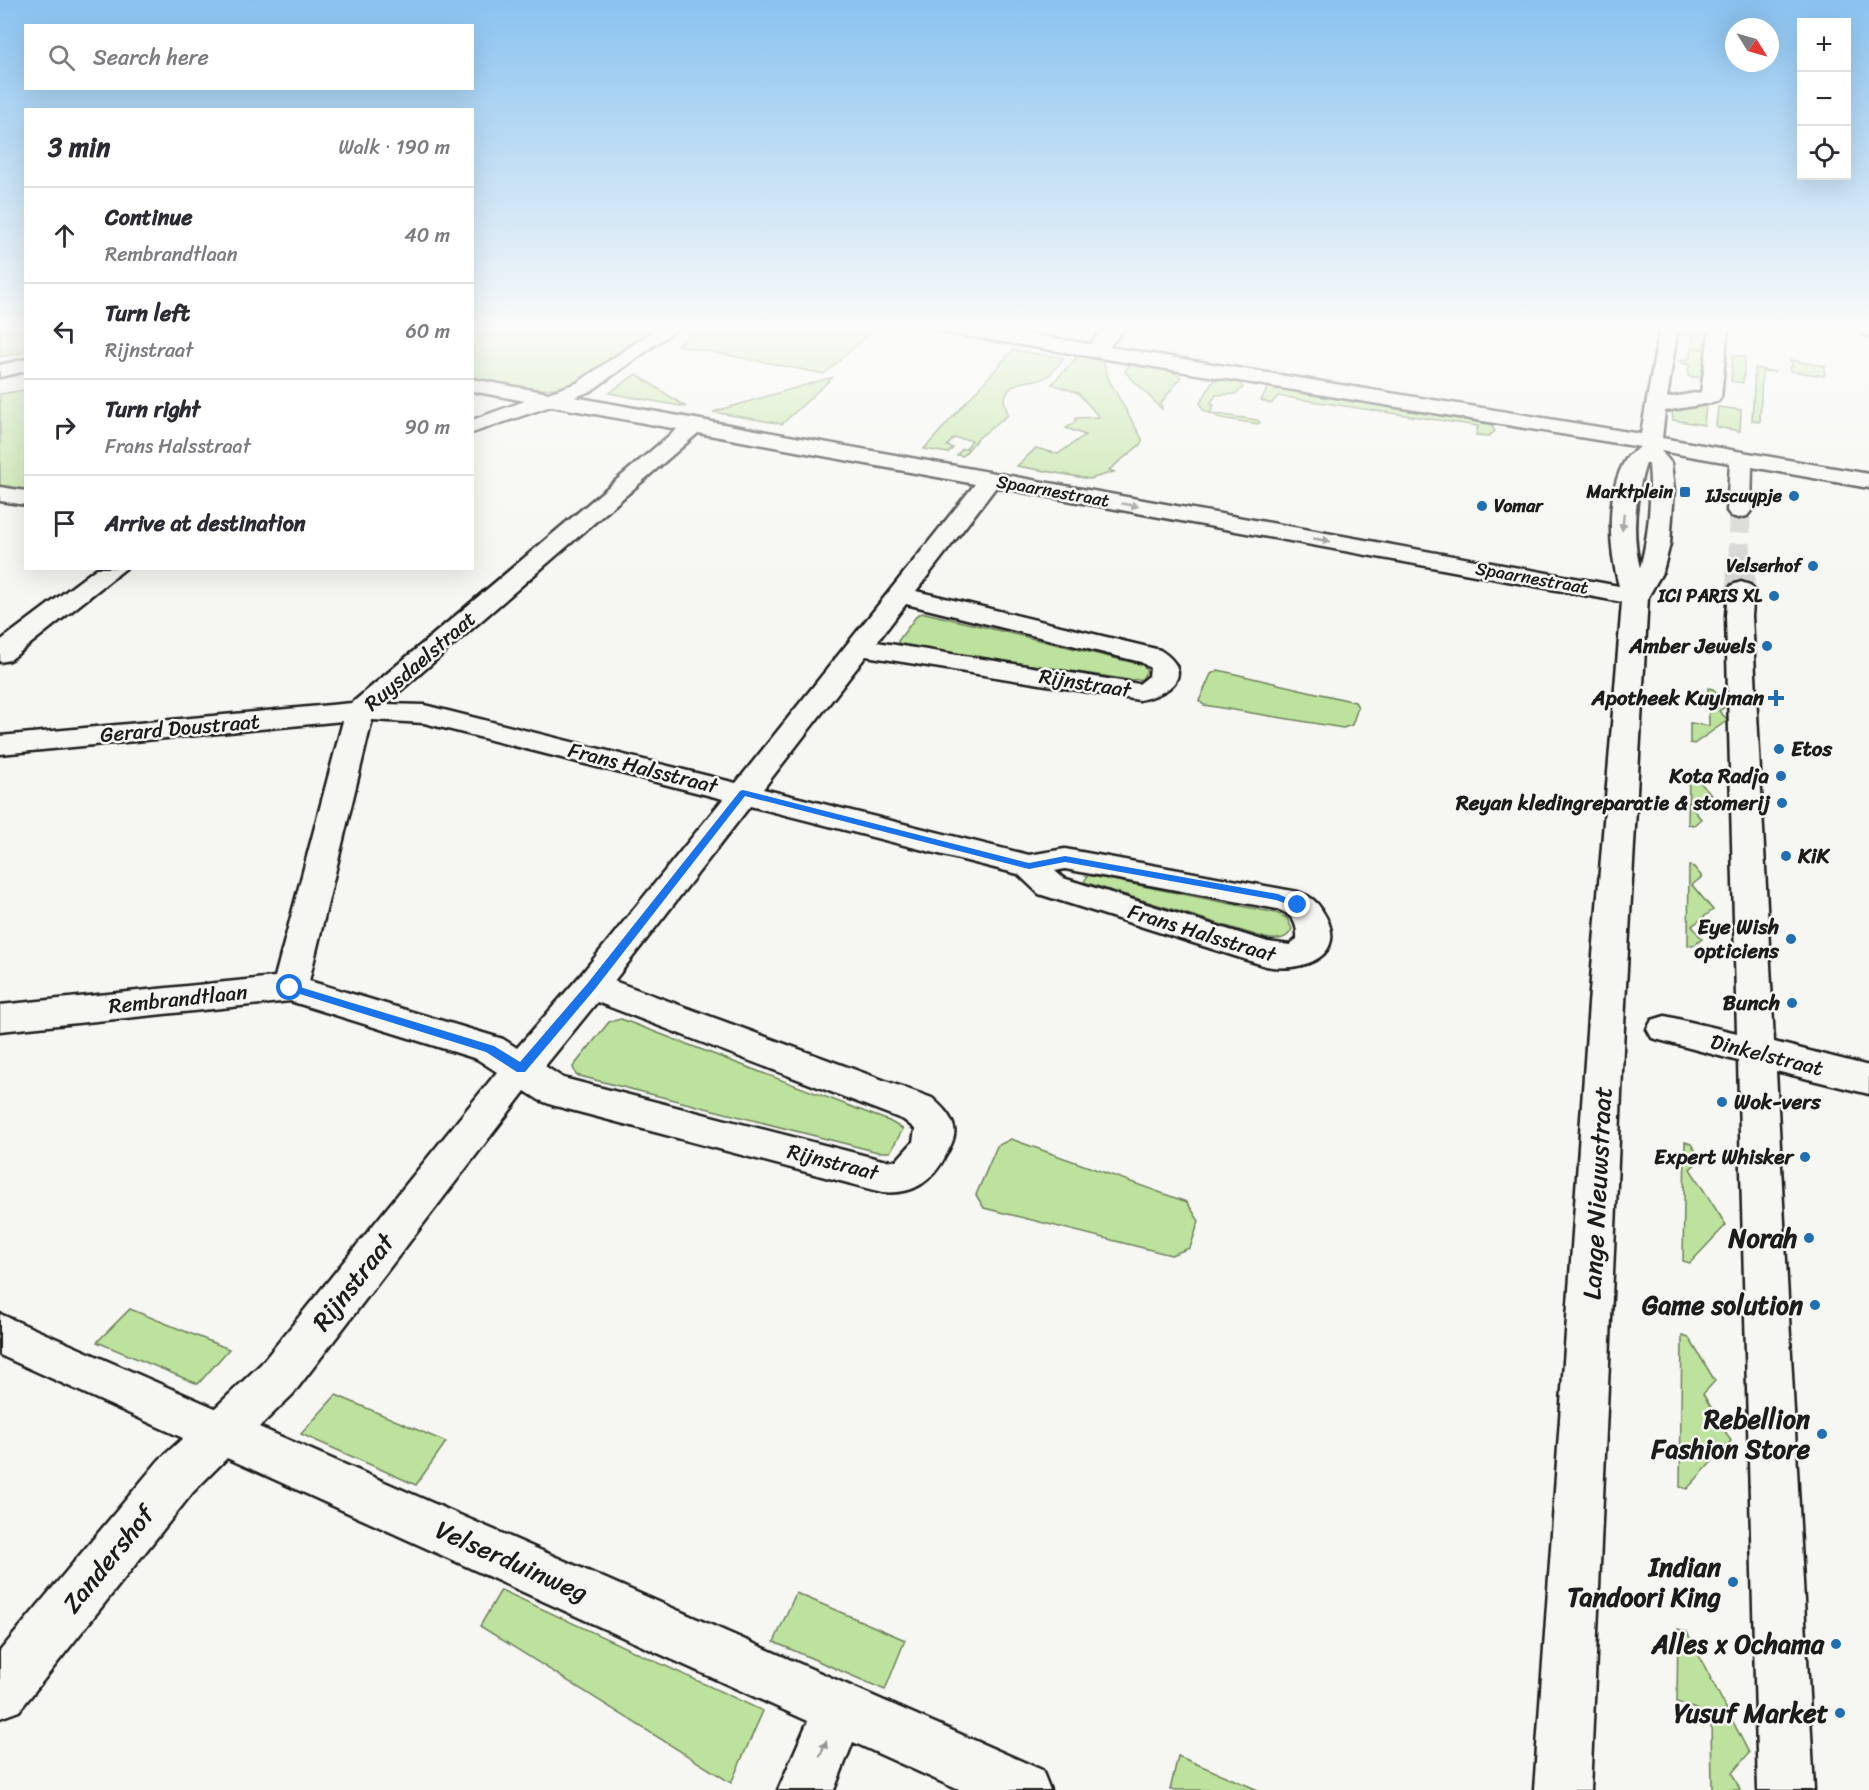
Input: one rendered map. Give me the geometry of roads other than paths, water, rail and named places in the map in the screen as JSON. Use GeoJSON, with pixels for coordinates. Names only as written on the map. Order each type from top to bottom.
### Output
{"type":"FeatureCollection","features":[{"type":"Feature","properties":{"kind":"street"},"geometry":{"type":"LineString","coordinates":[[474,426],[523,410]]}},
{"type":"Feature","properties":{"kind":"street","name":"Spaarnestraat"},"geometry":{"type":"LineString","coordinates":[[613,410],[1635,597]]}},
{"type":"Feature","properties":{"kind":"street"},"geometry":{"type":"LineString","coordinates":[[1441,410],[1650,448],[1869,481]]}},
{"type":"Feature","properties":{"kind":"street"},"geometry":{"type":"LineString","coordinates":[[1650,448],[1655,410]]}},
{"type":"Feature","properties":{"kind":"street","name":"Ruysdaelstraat"},"geometry":{"type":"LineString","coordinates":[[290,988],[360,711],[695,424]]}},
{"type":"Feature","properties":{"kind":"street","name":"Lange Nieuwstraat"},"geometry":{"type":"LineString","coordinates":[[1562,1790],[1607,1004],[1635,597],[1624,563],[1621,537],[1627,484],[1636,460],[1650,448],[1660,463],[1663,490],[1658,544],[1651,571],[1635,597]]}},
{"type":"Feature","properties":{"kind":"street"},"geometry":{"type":"LineString","coordinates":[[1739,511],[1741,460]]}},
{"type":"Feature","properties":{"kind":"street","name":"Rijnstraat"},"geometry":{"type":"LineString","coordinates":[[222,1432],[277,1379],[521,1069],[591,986],[990,480]]}},
{"type":"Feature","properties":{"kind":"street"},"geometry":{"type":"LineString","coordinates":[[0,494],[24,498]]}},
{"type":"Feature","properties":{"kind":"street"},"geometry":{"type":"LineString","coordinates":[[0,654],[111,570]]}},
{"type":"Feature","properties":{"kind":"street"},"geometry":{"type":"LineString","coordinates":[[1741,590],[1739,616],[1755,1052],[1786,1790]]}},
{"type":"Feature","properties":{"kind":"street","name":"Rijnstraat"},"geometry":{"type":"LineString","coordinates":[[859,647],[1139,692],[1157,686],[1165,671],[1164,665],[1150,656],[899,595]]}},
{"type":"Feature","properties":{"kind":"street","name":"Gerard Doustraat"},"geometry":{"type":"LineString","coordinates":[[0,745],[360,711]]}},
{"type":"Feature","properties":{"kind":"street","name":"Frans Halsstraat"},"geometry":{"type":"LineString","coordinates":[[360,711],[424,714],[1029,866],[1065,859],[1278,897],[1298,905],[1310,916],[1316,927],[1315,935],[1308,950],[1298,956],[1286,958],[1266,954],[1051,886],[1029,866]]}},
{"type":"Feature","properties":{"kind":"street","name":"Rijnstraat"},"geometry":{"type":"LineString","coordinates":[[521,1069],[552,1090],[882,1176],[902,1177],[917,1167],[929,1150],[935,1131],[931,1119],[918,1109],[591,986]]}},
{"type":"Feature","properties":{"kind":"street","name":"Rembrandtlaan"},"geometry":{"type":"LineString","coordinates":[[0,1018],[290,988],[490,1049],[521,1069]]}},
{"type":"Feature","properties":{"kind":"street","name":"Dinkelstraat"},"geometry":{"type":"LineString","coordinates":[[1665,1029],[1869,1080]]}},
{"type":"Feature","properties":{"kind":"street","name":"Velserduinweg"},"geometry":{"type":"LineString","coordinates":[[0,1334],[1022,1790]]}},
{"type":"Feature","properties":{"kind":"street","name":"Zandershof"},"geometry":{"type":"LineString","coordinates":[[0,1692],[176,1476],[222,1432]]}},
{"type":"Feature","properties":{"kind":"street"},"geometry":{"type":"LineString","coordinates":[[806,1790],[840,1709]]}},
{"type":"Feature","properties":{"kind":"tunnel"},"geometry":{"type":"LineString","coordinates":[[1739,511],[1740,560]]}},
{"type":"Feature","properties":{"kind":"tunnel"},"geometry":{"type":"LineString","coordinates":[[1740,558],[1741,590]]}},
{"type":"Feature","properties":{"kind":"place","name":"Marktplein"},"geometry":{"type":"Point","coordinates":[1685,492]}},
{"type":"Feature","properties":{"kind":"place","name":"IJscuypje"},"geometry":{"type":"Point","coordinates":[1794,496]}},
{"type":"Feature","properties":{"kind":"place","name":"Vomar"},"geometry":{"type":"Point","coordinates":[1482,506]}},
{"type":"Feature","properties":{"kind":"place","name":"Velserhof"},"geometry":{"type":"Point","coordinates":[1813,566]}},
{"type":"Feature","properties":{"kind":"place","name":"ICI PARIS XL"},"geometry":{"type":"Point","coordinates":[1774,596]}},
{"type":"Feature","properties":{"kind":"place","name":"Amber Jewels"},"geometry":{"type":"Point","coordinates":[1767,646]}},
{"type":"Feature","properties":{"kind":"place","name":"Apotheek Kuylman"},"geometry":{"type":"Point","coordinates":[1776,698]}},
{"type":"Feature","properties":{"kind":"place","name":"Etos"},"geometry":{"type":"Point","coordinates":[1779,749]}},
{"type":"Feature","properties":{"kind":"place","name":"Kota Radja"},"geometry":{"type":"Point","coordinates":[1781,776]}},
{"type":"Feature","properties":{"kind":"place","name":"Reyan kledingreparatie & stomerij"},"geometry":{"type":"Point","coordinates":[1782,803]}},
{"type":"Feature","properties":{"kind":"place","name":"KiK"},"geometry":{"type":"Point","coordinates":[1786,856]}},
{"type":"Feature","properties":{"kind":"place","name":"Eye Wish opticiens"},"geometry":{"type":"Point","coordinates":[1791,939]}},
{"type":"Feature","properties":{"kind":"place","name":"Bunch"},"geometry":{"type":"Point","coordinates":[1792,1003]}},
{"type":"Feature","properties":{"kind":"place","name":"Wok-vers"},"geometry":{"type":"Point","coordinates":[1722,1102]}},
{"type":"Feature","properties":{"kind":"place","name":"Expert Whisker"},"geometry":{"type":"Point","coordinates":[1805,1157]}},
{"type":"Feature","properties":{"kind":"place","name":"Norah"},"geometry":{"type":"Point","coordinates":[1809,1238]}},
{"type":"Feature","properties":{"kind":"place","name":"Game solution"},"geometry":{"type":"Point","coordinates":[1815,1305]}},
{"type":"Feature","properties":{"kind":"place","name":"Rebellion Fashion Store"},"geometry":{"type":"Point","coordinates":[1822,1434]}},
{"type":"Feature","properties":{"kind":"place","name":"Indian Tandoori King"},"geometry":{"type":"Point","coordinates":[1733,1582]}},
{"type":"Feature","properties":{"kind":"place","name":"Alles x Ochama"},"geometry":{"type":"Point","coordinates":[1836,1644]}},
{"type":"Feature","properties":{"kind":"place","name":"Yusuf Market"},"geometry":{"type":"Point","coordinates":[1840,1713]}}]}
